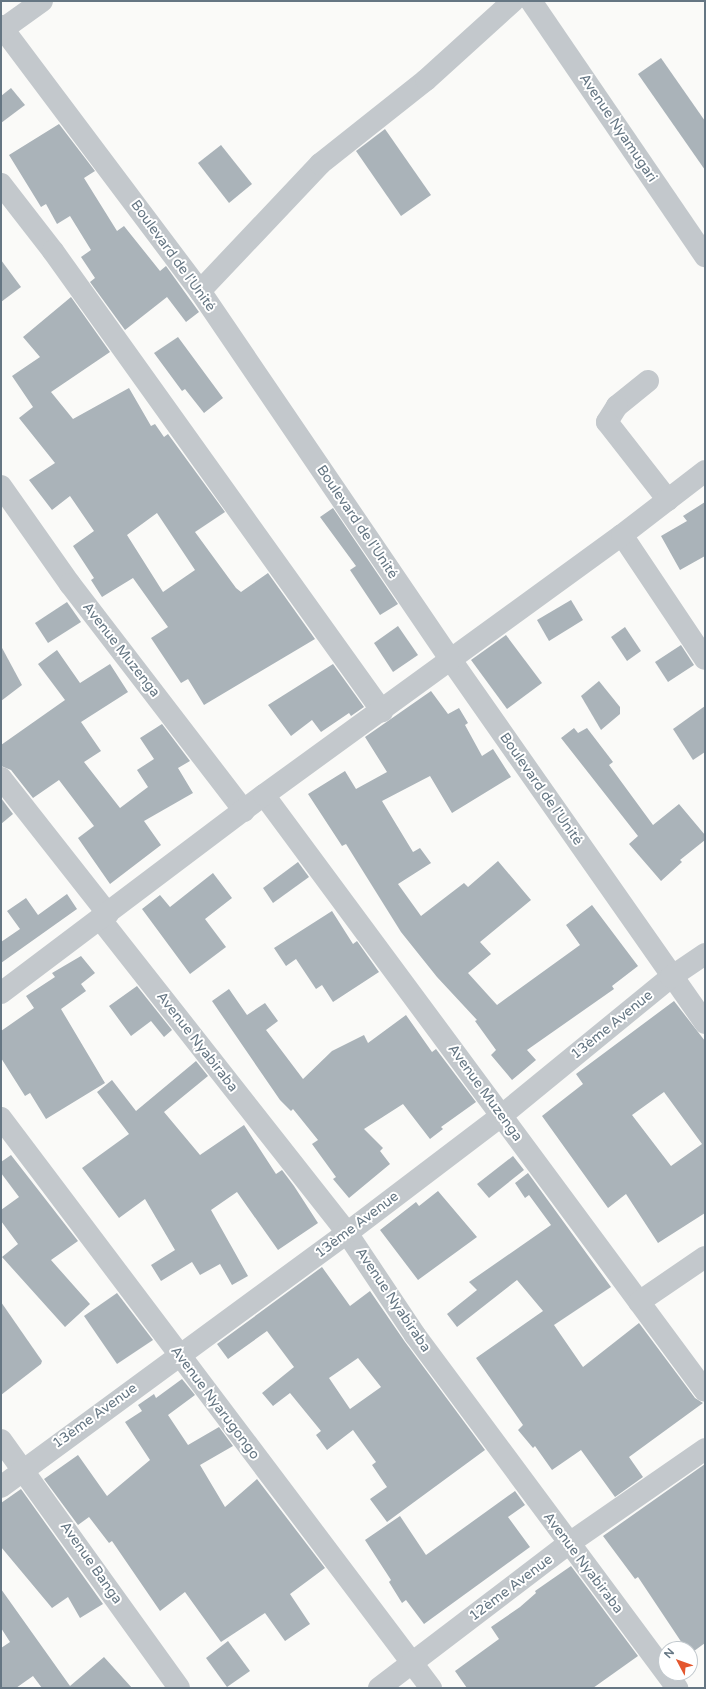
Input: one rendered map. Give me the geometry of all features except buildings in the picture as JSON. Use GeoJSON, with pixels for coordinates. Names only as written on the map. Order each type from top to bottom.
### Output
{"type":"FeatureCollection","features":[{"type":"Feature","properties":{"kind":"street"},"geometry":{"type":"LineString","coordinates":[[2,27],[42,1]]}},
{"type":"Feature","properties":{"kind":"street"},"geometry":{"type":"LineString","coordinates":[[200,291],[320,164],[426,80],[513,1]]}},
{"type":"Feature","properties":{"kind":"street","name":"Avenue Nyamugari"},"geometry":{"type":"LineString","coordinates":[[531,1],[705,256]]}},
{"type":"Feature","properties":{"kind":"street","name":"Boulevard de l'Unité"},"geometry":{"type":"LineString","coordinates":[[2,27],[200,291],[451,660],[671,977],[705,1023]]}},
{"type":"Feature","properties":{"kind":"street"},"geometry":{"type":"LineString","coordinates":[[1,184],[53,251],[382,711]]}},
{"type":"Feature","properties":{"kind":"street"},"geometry":{"type":"LineString","coordinates":[[648,381],[617,406],[608,422],[668,500]]}},
{"type":"Feature","properties":{"kind":"street"},"geometry":{"type":"LineString","coordinates":[[1,993],[104,917],[264,795],[382,711],[622,535],[705,471]]}},
{"type":"Feature","properties":{"kind":"street","name":"Avenue Muzenga"},"geometry":{"type":"LineString","coordinates":[[1,486],[70,584],[244,811]]}},
{"type":"Feature","properties":{"kind":"street"},"geometry":{"type":"LineString","coordinates":[[622,535],[705,659]]}},
{"type":"Feature","properties":{"kind":"street","name":"Avenue Nyabiraba"},"geometry":{"type":"LineString","coordinates":[[1,778],[104,917],[348,1233],[415,1335],[568,1544],[677,1688]]}},
{"type":"Feature","properties":{"kind":"street","name":"Avenue Muzenga"},"geometry":{"type":"LineString","coordinates":[[264,795],[705,1391]]}},
{"type":"Feature","properties":{"kind":"street","name":"13ème Avenue"},"geometry":{"type":"LineString","coordinates":[[1,1487],[24,1468],[178,1355],[348,1233],[501,1116],[671,977],[705,954]]}},
{"type":"Feature","properties":{"kind":"street","name":"Avenue Nyarugongo"},"geometry":{"type":"LineString","coordinates":[[1,1118],[178,1355],[431,1688]]}},
{"type":"Feature","properties":{"kind":"street"},"geometry":{"type":"LineString","coordinates":[[639,1302],[705,1257]]}},
{"type":"Feature","properties":{"kind":"street","name":"Avenue Banga"},"geometry":{"type":"LineString","coordinates":[[1,1440],[24,1468],[179,1688]]}},
{"type":"Feature","properties":{"kind":"street","name":"12ème Avenue"},"geometry":{"type":"LineString","coordinates":[[379,1688],[568,1544],[705,1449]]}}]}
